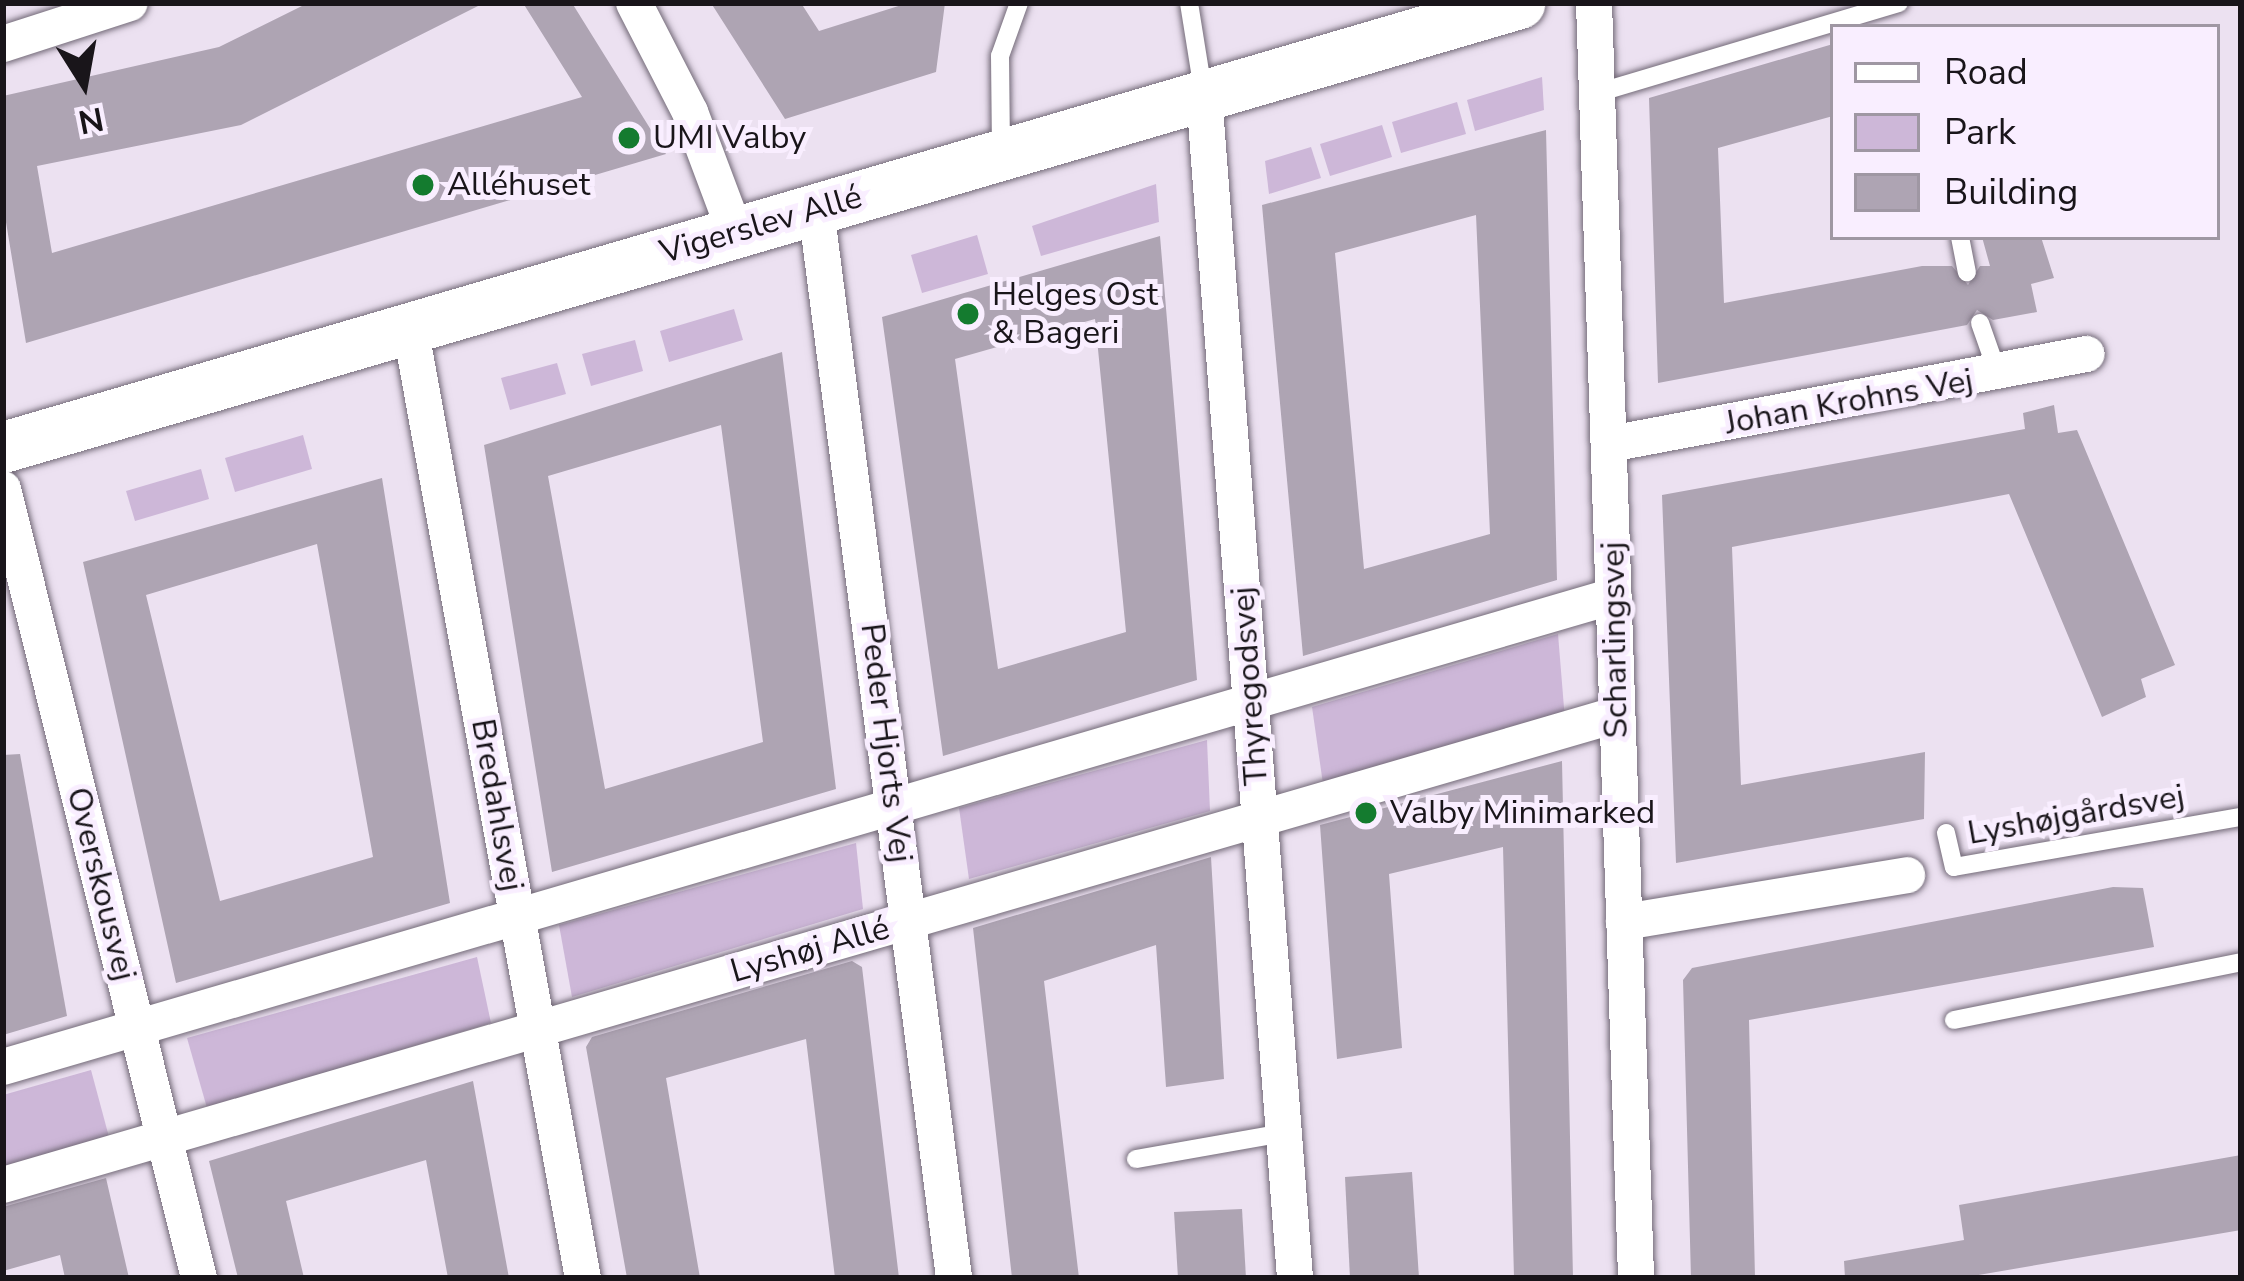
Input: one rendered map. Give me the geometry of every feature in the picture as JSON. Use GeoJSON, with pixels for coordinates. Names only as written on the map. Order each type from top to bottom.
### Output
{"type":"FeatureCollection","features":[{"type":"Feature","properties":{"kind":"street"},"geometry":{"type":"LineString","coordinates":[[3,44],[91,9],[130,3]]}},
{"type":"Feature","properties":{"kind":"street"},"geometry":{"type":"LineString","coordinates":[[634,3],[690,112],[736,232]]}},
{"type":"Feature","properties":{"kind":"street","name":"Vigerslev Allé"},"geometry":{"type":"LineString","coordinates":[[3,447],[411,332],[1519,3]]}},
{"type":"Feature","properties":{"kind":"street","name":"Scharlingsvej"},"geometry":{"type":"LineString","coordinates":[[1594,3],[1636,1278]]}},
{"type":"Feature","properties":{"kind":"street","name":"Thyregodsvej"},"geometry":{"type":"LineString","coordinates":[[1204,94],[1295,1278]]}},
{"type":"Feature","properties":{"kind":"street","name":"Peder Hjorts Vej"},"geometry":{"type":"LineString","coordinates":[[816,208],[954,1278]]}},
{"type":"Feature","properties":{"kind":"street","name":"Bredahlsvej"},"geometry":{"type":"LineString","coordinates":[[411,332],[583,1278]]}},
{"type":"Feature","properties":{"kind":"street","name":"Johan Krohns Vej"},"geometry":{"type":"LineString","coordinates":[[1610,444],[1998,374],[2087,353]]}},
{"type":"Feature","properties":{"kind":"street","name":"Overskousvej"},"geometry":{"type":"LineString","coordinates":[[3,489],[199,1278]]}},
{"type":"Feature","properties":{"kind":"street"},"geometry":{"type":"LineString","coordinates":[[3,1067],[1614,596]]}},
{"type":"Feature","properties":{"kind":"street","name":"Lyshøj Allé"},"geometry":{"type":"LineString","coordinates":[[3,1185],[1616,715]]}},
{"type":"Feature","properties":{"kind":"street"},"geometry":{"type":"LineString","coordinates":[[1624,922],[1906,875]]}},
{"type":"Feature","properties":{"kind":"lane"},"geometry":{"type":"LineString","coordinates":[[1000,154],[1000,56],[1019,3]]}},
{"type":"Feature","properties":{"kind":"lane"},"geometry":{"type":"LineString","coordinates":[[1189,3],[1204,94]]}},
{"type":"Feature","properties":{"kind":"lane"},"geometry":{"type":"LineString","coordinates":[[1597,93],[1899,3]]}},
{"type":"Feature","properties":{"kind":"lane"},"geometry":{"type":"LineString","coordinates":[[1961,240],[1967,272]]}},
{"type":"Feature","properties":{"kind":"lane"},"geometry":{"type":"LineString","coordinates":[[1980,323],[1998,374]]}},
{"type":"Feature","properties":{"kind":"lane","name":"Lyshøjgårdsvej"},"geometry":{"type":"LineString","coordinates":[[1946,833],[1954,867],[2241,817]]}},
{"type":"Feature","properties":{"kind":"lane"},"geometry":{"type":"LineString","coordinates":[[1954,1020],[2241,962]]}},
{"type":"Feature","properties":{"kind":"lane"},"geometry":{"type":"LineString","coordinates":[[1136,1159],[1284,1133]]}},
{"type":"Feature","properties":{"kind":"green space"},"geometry":{"type":"Polygon","coordinates":[[[1542,77],[1544,110],[1475,131],[1467,100],[1542,77]]]}},
{"type":"Feature","properties":{"kind":"green space"},"geometry":{"type":"Polygon","coordinates":[[[1457,102],[1466,134],[1401,153],[1392,122],[1457,102]]]}},
{"type":"Feature","properties":{"kind":"green space"},"geometry":{"type":"Polygon","coordinates":[[[1382,125],[1392,157],[1330,176],[1320,144],[1382,125]]]}},
{"type":"Feature","properties":{"kind":"green space"},"geometry":{"type":"Polygon","coordinates":[[[1311,147],[1321,178],[1269,194],[1265,161],[1311,147]]]}},
{"type":"Feature","properties":{"kind":"green space"},"geometry":{"type":"Polygon","coordinates":[[[1156,184],[1159,222],[1041,256],[1032,226],[1156,184]]]}},
{"type":"Feature","properties":{"kind":"green space"},"geometry":{"type":"Polygon","coordinates":[[[977,235],[988,274],[922,293],[911,255],[977,235]]]}},
{"type":"Feature","properties":{"kind":"green space"},"geometry":{"type":"Polygon","coordinates":[[[734,309],[743,340],[669,362],[660,331],[734,309]]]}},
{"type":"Feature","properties":{"kind":"green space"},"geometry":{"type":"Polygon","coordinates":[[[635,340],[643,371],[591,386],[582,354],[635,340]]]}},
{"type":"Feature","properties":{"kind":"green space"},"geometry":{"type":"Polygon","coordinates":[[[557,363],[566,394],[510,410],[501,378],[557,363]]]}},
{"type":"Feature","properties":{"kind":"green space"},"geometry":{"type":"Polygon","coordinates":[[[303,435],[312,469],[235,492],[225,458],[303,435]]]}},
{"type":"Feature","properties":{"kind":"green space"},"geometry":{"type":"Polygon","coordinates":[[[201,469],[209,499],[135,521],[126,491],[201,469]]]}},
{"type":"Feature","properties":{"kind":"green space"},"geometry":{"type":"Polygon","coordinates":[[[1558,634],[1565,720],[1323,784],[1312,707],[1558,634]]]}},
{"type":"Feature","properties":{"kind":"green space"},"geometry":{"type":"Polygon","coordinates":[[[1207,740],[1210,811],[969,879],[959,808],[1207,740]]]}},
{"type":"Feature","properties":{"kind":"green space"},"geometry":{"type":"Polygon","coordinates":[[[856,843],[863,909],[572,997],[559,925],[856,843]]]}},
{"type":"Feature","properties":{"kind":"green space"},"geometry":{"type":"Polygon","coordinates":[[[477,957],[491,1023],[207,1108],[187,1038],[477,957]]]}},
{"type":"Feature","properties":{"kind":"green space"},"geometry":{"type":"Polygon","coordinates":[[[91,1070],[109,1137],[3,1170],[3,1095],[91,1070]]]}},
{"type":"Feature","properties":{"kind":"building","name":"Alléhuset"},"geometry":{"type":"Polygon","coordinates":[[[308,3],[484,3],[241,125],[37,166],[52,253],[582,97],[523,3],[572,3],[666,154],[26,343],[3,204],[3,96],[219,47],[308,3]]]}},
{"type":"Feature","properties":{"kind":"building"},"geometry":{"type":"Polygon","coordinates":[[[711,3],[801,3],[819,31],[908,3],[945,3],[936,72],[785,119],[711,3]]]}},
{"type":"Feature","properties":{"kind":"building"},"geometry":{"type":"Polygon","coordinates":[[[1830,45],[1830,117],[1718,148],[1724,303],[1922,266],[1952,266],[1968,285],[1980,266],[1990,266],[1983,240],[2042,240],[2054,278],[2031,284],[2037,312],[1993,320],[1977,310],[1967,325],[1658,383],[1649,98],[1830,45]]]}},
{"type":"Feature","properties":{"kind":"building"},"geometry":{"type":"Polygon","coordinates":[[[1546,130],[1557,580],[1303,656],[1262,205],[1546,130]],[[1476,215],[1335,253],[1364,569],[1490,534],[1476,215]]]}},
{"type":"Feature","properties":{"kind":"building"},"geometry":{"type":"Polygon","coordinates":[[[1160,236],[1197,680],[943,756],[882,317],[1160,236]],[[1095,319],[955,359],[998,669],[1126,632],[1095,319]]]}},
{"type":"Feature","properties":{"kind":"building"},"geometry":{"type":"Polygon","coordinates":[[[782,352],[836,789],[552,872],[484,445],[782,352]],[[721,425],[548,476],[605,789],[763,742],[721,425]]]}},
{"type":"Feature","properties":{"kind":"building"},"geometry":{"type":"Polygon","coordinates":[[[2054,405],[2058,433],[2077,430],[2175,665],[2141,679],[2146,697],[2102,717],[2009,494],[1732,547],[1741,785],[1925,752],[1924,819],[1676,863],[1662,495],[2025,429],[2023,413],[2054,405]]]}},
{"type":"Feature","properties":{"kind":"building"},"geometry":{"type":"Polygon","coordinates":[[[382,478],[450,903],[176,983],[83,562],[382,478]],[[317,544],[146,595],[220,901],[373,857],[317,544]]]}},
{"type":"Feature","properties":{"kind":"building"},"geometry":{"type":"Polygon","coordinates":[[[20,754],[67,1016],[3,1035],[3,755],[20,754]]]}},
{"type":"Feature","properties":{"kind":"building"},"geometry":{"type":"Polygon","coordinates":[[[1562,761],[1573,1278],[1514,1278],[1503,847],[1389,874],[1402,1048],[1337,1059],[1320,825],[1562,761]]]}},
{"type":"Feature","properties":{"kind":"building"},"geometry":{"type":"Polygon","coordinates":[[[1211,857],[1224,1079],[1166,1087],[1156,945],[1044,981],[1079,1278],[1012,1278],[973,928],[1211,857]]]}},
{"type":"Feature","properties":{"kind":"building"},"geometry":{"type":"Polygon","coordinates":[[[2113,887],[2143,888],[2154,947],[1749,1020],[1755,1278],[1691,1278],[1683,980],[1692,968],[2113,887]]]}},
{"type":"Feature","properties":{"kind":"building"},"geometry":{"type":"Polygon","coordinates":[[[852,961],[862,967],[899,1278],[835,1278],[806,1039],[666,1078],[700,1278],[627,1278],[586,1047],[592,1037],[852,961]]]}},
{"type":"Feature","properties":{"kind":"building"},"geometry":{"type":"Polygon","coordinates":[[[473,1081],[509,1278],[448,1278],[426,1160],[286,1201],[304,1278],[238,1278],[209,1161],[473,1081]]]}},
{"type":"Feature","properties":{"kind":"building"},"geometry":{"type":"Polygon","coordinates":[[[2241,1155],[2241,1230],[1961,1278],[1845,1278],[1844,1261],[1964,1240],[1959,1205],[2241,1155]]]}},
{"type":"Feature","properties":{"kind":"building"},"geometry":{"type":"Polygon","coordinates":[[[1412,1172],[1419,1278],[1350,1278],[1345,1177],[1412,1172]]]}},
{"type":"Feature","properties":{"kind":"building"},"geometry":{"type":"Polygon","coordinates":[[[106,1178],[129,1278],[65,1278],[60,1255],[3,1271],[3,1207],[106,1178]]]}},
{"type":"Feature","properties":{"kind":"building"},"geometry":{"type":"Polygon","coordinates":[[[1242,1209],[1246,1278],[1178,1278],[1174,1212],[1242,1209]]]}},
{"type":"Feature","properties":{"kind":"place","name":"UMI Valby"},"geometry":{"type":"Point","coordinates":[629,138]}},
{"type":"Feature","properties":{"kind":"place","name":"Alléhuset"},"geometry":{"type":"Point","coordinates":[423,185]}},
{"type":"Feature","properties":{"kind":"place","name":"Helges Ost & Bageri"},"geometry":{"type":"Point","coordinates":[968,314]}},
{"type":"Feature","properties":{"kind":"place","name":"Valby Minimarked"},"geometry":{"type":"Point","coordinates":[1366,813]}}]}
